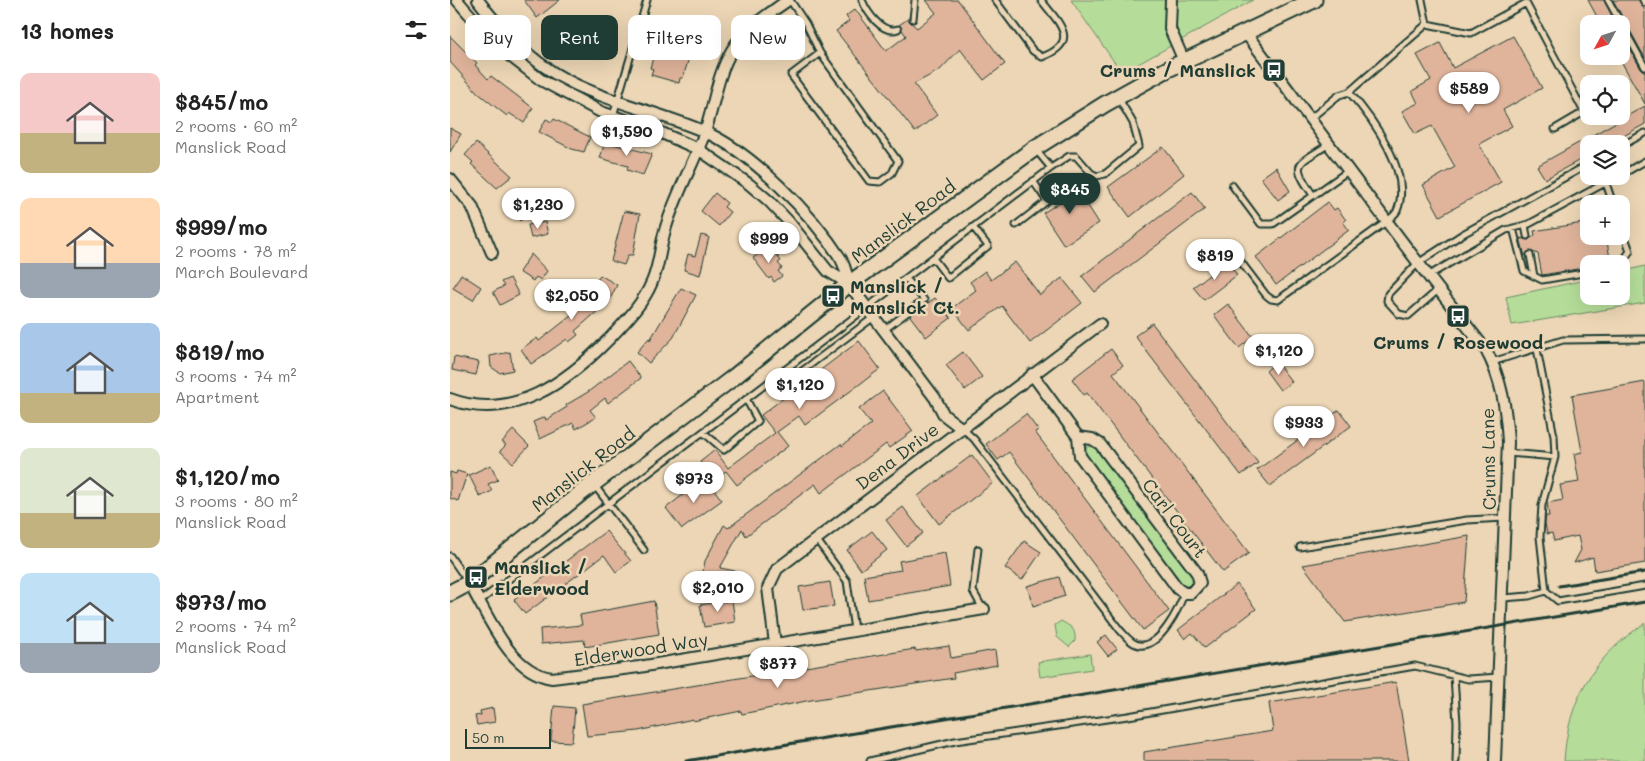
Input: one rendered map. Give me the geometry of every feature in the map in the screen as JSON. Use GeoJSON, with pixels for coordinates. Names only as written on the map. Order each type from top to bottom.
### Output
{"type":"FeatureCollection","features":[{"type":"Feature","properties":{"kind":"main road","name":"Manslick Road"},"geometry":{"type":"LineString","coordinates":[[450,593],[469,583],[593,484],[712,394],[849,284],[1035,148],[1118,97],[1184,61],[1314,0]]}},
{"type":"Feature","properties":{"kind":"street"},"geometry":{"type":"LineString","coordinates":[[457,0],[496,45],[520,66],[561,92],[613,116],[655,130],[702,140],[769,201],[828,271],[849,284]]}},
{"type":"Feature","properties":{"kind":"street"},"geometry":{"type":"LineString","coordinates":[[478,0],[501,29],[537,61],[572,82],[702,140],[743,155],[774,181],[796,203],[842,260],[849,284],[935,398],[944,415],[961,428]]}},
{"type":"Feature","properties":{"kind":"street"},"geometry":{"type":"LineString","coordinates":[[450,399],[473,404],[492,405],[527,399],[562,381],[594,355],[636,309],[653,281],[675,200],[702,140],[724,66],[732,49],[754,26],[789,0]]}},
{"type":"Feature","properties":{"kind":"street"},"geometry":{"type":"LineString","coordinates":[[1171,0],[1170,29],[1184,61]]}},
{"type":"Feature","properties":{"kind":"street","name":"Crums Lane"},"geometry":{"type":"LineString","coordinates":[[1245,32],[1311,118],[1386,222],[1486,350],[1500,381],[1506,405],[1508,453],[1495,761]]}},
{"type":"Feature","properties":{"kind":"street"},"geometry":{"type":"LineString","coordinates":[[450,179],[472,206],[492,252]]}},
{"type":"Feature","properties":{"kind":"street","name":"Dena Drive"},"geometry":{"type":"LineString","coordinates":[[775,644],[768,599],[770,580],[777,569],[1100,324]]}},
{"type":"Feature","properties":{"kind":"street"},"geometry":{"type":"LineString","coordinates":[[1032,374],[1078,438],[1080,456],[1178,589],[1184,593]]}},
{"type":"Feature","properties":{"kind":"street","name":"Carl Court"},"geometry":{"type":"LineString","coordinates":[[1078,438],[1086,437],[1100,444],[1197,573],[1200,583],[1191,593],[1184,593]]}},
{"type":"Feature","properties":{"kind":"street","name":"Elderwood Way"},"geometry":{"type":"LineString","coordinates":[[469,583],[502,640],[522,665],[537,675],[552,678],[612,671],[984,609]]}},
{"type":"Feature","properties":{"kind":"lane"},"geometry":{"type":"LineString","coordinates":[[613,116],[647,0]]}},
{"type":"Feature","properties":{"kind":"lane"},"geometry":{"type":"LineString","coordinates":[[789,0],[806,24],[820,53],[898,161],[892,173],[880,182],[869,181],[791,75],[820,53]]}},
{"type":"Feature","properties":{"kind":"lane"},"geometry":{"type":"LineString","coordinates":[[862,0],[872,17],[883,27],[894,31],[898,29]]}},
{"type":"Feature","properties":{"kind":"lane"},"geometry":{"type":"LineString","coordinates":[[913,19],[914,0]]}},
{"type":"Feature","properties":{"kind":"lane"},"geometry":{"type":"LineString","coordinates":[[995,0],[1033,51],[1042,57],[1054,52],[1063,43],[1065,35],[1060,24],[1042,0]]}},
{"type":"Feature","properties":{"kind":"lane"},"geometry":{"type":"LineString","coordinates":[[1422,0],[1427,24]]}},
{"type":"Feature","properties":{"kind":"lane"},"geometry":{"type":"LineString","coordinates":[[1608,0],[1645,67]]}},
{"type":"Feature","properties":{"kind":"lane"},"geometry":{"type":"LineString","coordinates":[[1427,24],[1471,34],[1526,3],[1584,112],[1555,129]]}},
{"type":"Feature","properties":{"kind":"lane"},"geometry":{"type":"LineString","coordinates":[[1311,118],[1339,95],[1349,92],[1427,24]]}},
{"type":"Feature","properties":{"kind":"lane"},"geometry":{"type":"LineString","coordinates":[[1241,262],[1266,295],[1271,299],[1278,300],[1397,212],[1400,191],[1394,157],[1371,117],[1349,92]]}},
{"type":"Feature","properties":{"kind":"lane"},"geometry":{"type":"LineString","coordinates":[[480,601],[1051,168],[1069,156],[1076,156],[1092,173],[1098,176],[1105,174],[1139,146],[1133,123],[1118,97]]}},
{"type":"Feature","properties":{"kind":"lane"},"geometry":{"type":"LineString","coordinates":[[1630,141],[1645,132]]}},
{"type":"Feature","properties":{"kind":"lane"},"geometry":{"type":"LineString","coordinates":[[1313,196],[1299,176],[1298,170],[1300,164],[1329,144]]}},
{"type":"Feature","properties":{"kind":"lane"},"geometry":{"type":"LineString","coordinates":[[1035,148],[1051,168]]}},
{"type":"Feature","properties":{"kind":"lane"},"geometry":{"type":"LineString","coordinates":[[1630,169],[1645,161]]}},
{"type":"Feature","properties":{"kind":"lane"},"geometry":{"type":"LineString","coordinates":[[1438,290],[1408,316],[1399,314],[1387,301],[1388,294],[1418,263],[1461,236],[1580,169]]}},
{"type":"Feature","properties":{"kind":"lane"},"geometry":{"type":"LineString","coordinates":[[1232,185],[1261,224],[1267,226],[1273,224],[1348,171]]}},
{"type":"Feature","properties":{"kind":"lane"},"geometry":{"type":"LineString","coordinates":[[1016,225],[1047,201],[1033,182]]}},
{"type":"Feature","properties":{"kind":"lane"},"geometry":{"type":"LineString","coordinates":[[1428,276],[1506,230],[1525,225],[1602,185]]}},
{"type":"Feature","properties":{"kind":"lane"},"geometry":{"type":"LineString","coordinates":[[1525,225],[1527,236]]}},
{"type":"Feature","properties":{"kind":"lane"},"geometry":{"type":"LineString","coordinates":[[933,258],[948,278],[988,246],[973,227]]}},
{"type":"Feature","properties":{"kind":"lane"},"geometry":{"type":"LineString","coordinates":[[1513,228],[1524,271],[1542,280],[1580,274]]}},
{"type":"Feature","properties":{"kind":"lane"},"geometry":{"type":"LineString","coordinates":[[1530,255],[1534,276]]}},
{"type":"Feature","properties":{"kind":"lane"},"geometry":{"type":"LineString","coordinates":[[884,330],[924,300],[906,278]]}},
{"type":"Feature","properties":{"kind":"lane"},"geometry":{"type":"LineString","coordinates":[[771,380],[778,389],[874,317]]}},
{"type":"Feature","properties":{"kind":"lane"},"geometry":{"type":"LineString","coordinates":[[1492,362],[1563,340],[1645,339]]}},
{"type":"Feature","properties":{"kind":"lane"},"geometry":{"type":"LineString","coordinates":[[1537,349],[1554,436],[1555,458],[1542,505],[1540,537],[1546,591],[1558,601],[1645,586]]}},
{"type":"Feature","properties":{"kind":"lane"},"geometry":{"type":"LineString","coordinates":[[704,432],[724,450],[758,421],[746,399]]}},
{"type":"Feature","properties":{"kind":"lane"},"geometry":{"type":"LineString","coordinates":[[961,428],[974,439],[1120,630],[1133,643],[1145,644],[1168,626],[1184,593]]}},
{"type":"Feature","properties":{"kind":"lane"},"geometry":{"type":"LineString","coordinates":[[1508,453],[1555,458]]}},
{"type":"Feature","properties":{"kind":"lane"},"geometry":{"type":"LineString","coordinates":[[593,484],[644,550]]}},
{"type":"Feature","properties":{"kind":"lane"},"geometry":{"type":"LineString","coordinates":[[1300,547],[1457,522],[1505,518]]}},
{"type":"Feature","properties":{"kind":"lane"},"geometry":{"type":"LineString","coordinates":[[816,539],[847,581],[854,630]]}},
{"type":"Feature","properties":{"kind":"lane"},"geometry":{"type":"LineString","coordinates":[[978,549],[973,591],[984,609]]}},
{"type":"Feature","properties":{"kind":"lane"},"geometry":{"type":"LineString","coordinates":[[450,556],[469,583]]}},
{"type":"Feature","properties":{"kind":"lane"},"geometry":{"type":"LineString","coordinates":[[1503,598],[1529,596],[1546,591]]}},
{"type":"Feature","properties":{"kind":"lane"},"geometry":{"type":"LineString","coordinates":[[870,761],[955,741],[1128,716],[1415,666],[1468,679],[1499,677]]}},
{"type":"Feature","properties":{"kind":"lane"},"geometry":{"type":"LineString","coordinates":[[1454,676],[1457,723],[1456,761]]}},
{"type":"Feature","properties":{"kind":"green space"},"geometry":{"type":"Polygon","coordinates":[[[1071,0],[1253,0],[1122,73],[1071,0]]]}},
{"type":"Feature","properties":{"kind":"green space"},"geometry":{"type":"Polygon","coordinates":[[[1645,266],[1645,303],[1512,325],[1506,297],[1580,281],[1580,305],[1630,305],[1630,270],[1645,266]]]}},
{"type":"Feature","properties":{"kind":"green space"},"geometry":{"type":"Polygon","coordinates":[[[1089,446],[1095,448],[1193,577],[1191,585],[1185,586],[1181,582],[1086,457],[1085,449],[1089,446]]]}},
{"type":"Feature","properties":{"kind":"green space"},"geometry":{"type":"Polygon","coordinates":[[[1061,621],[1075,633],[1075,641],[1069,647],[1057,637],[1055,625],[1061,621]]]}},
{"type":"Feature","properties":{"kind":"green space"},"geometry":{"type":"Polygon","coordinates":[[[1645,623],[1645,761],[1564,761],[1566,739],[1571,718],[1586,682],[1611,651],[1645,623]]]}},
{"type":"Feature","properties":{"kind":"green space"},"geometry":{"type":"Polygon","coordinates":[[[1090,654],[1092,669],[1040,677],[1038,662],[1090,654]]]}},
{"type":"Feature","properties":{"kind":"building"},"geometry":{"type":"Polygon","coordinates":[[[524,0],[560,0],[537,18],[524,0]]]}},
{"type":"Feature","properties":{"kind":"building"},"geometry":{"type":"Polygon","coordinates":[[[926,0],[958,0],[1005,64],[984,80],[960,49],[940,70],[914,84],[937,115],[915,132],[836,31],[849,21],[846,16],[855,9],[886,51],[906,36],[899,25],[909,18],[909,21],[917,28],[936,13],[926,0]]]}},
{"type":"Feature","properties":{"kind":"building"},"geometry":{"type":"Polygon","coordinates":[[[1588,0],[1604,0],[1612,15],[1596,15],[1588,0]]]}},
{"type":"Feature","properties":{"kind":"building"},"geometry":{"type":"Polygon","coordinates":[[[1613,0],[1639,0],[1645,11],[1645,58],[1630,31],[1630,15],[1621,15],[1613,0]]]}},
{"type":"Feature","properties":{"kind":"building"},"geometry":{"type":"Polygon","coordinates":[[[450,36],[465,51],[465,60],[474,60],[477,63],[475,65],[488,79],[491,76],[533,108],[524,123],[509,113],[507,116],[478,93],[450,62],[450,36]]]}},
{"type":"Feature","properties":{"kind":"building"},"geometry":{"type":"Polygon","coordinates":[[[1513,36],[1542,88],[1503,110],[1512,126],[1479,144],[1501,182],[1440,216],[1423,185],[1455,167],[1432,126],[1415,134],[1402,111],[1418,103],[1412,91],[1431,80],[1417,55],[1440,43],[1453,68],[1513,36]]]}},
{"type":"Feature","properties":{"kind":"building"},"geometry":{"type":"Polygon","coordinates":[[[1630,49],[1641,69],[1645,71],[1645,104],[1630,75],[1623,65],[1630,65],[1630,49]]]}},
{"type":"Feature","properties":{"kind":"building"},"geometry":{"type":"Polygon","coordinates":[[[652,60],[688,60],[683,78],[680,78],[679,83],[651,75],[653,69],[650,68],[652,60]]]}},
{"type":"Feature","properties":{"kind":"building"},"geometry":{"type":"Polygon","coordinates":[[[1645,106],[1645,124],[1625,135],[1593,135],[1611,125],[1630,125],[1630,114],[1645,106]]]}},
{"type":"Feature","properties":{"kind":"building"},"geometry":{"type":"Polygon","coordinates":[[[546,119],[552,122],[554,119],[590,137],[584,152],[572,149],[539,132],[546,119]]]}},
{"type":"Feature","properties":{"kind":"building"},"geometry":{"type":"Polygon","coordinates":[[[450,128],[461,134],[450,152],[450,128]]]}},
{"type":"Feature","properties":{"kind":"building"},"geometry":{"type":"Polygon","coordinates":[[[605,142],[652,154],[643,175],[627,170],[628,166],[600,158],[605,142]]]}},
{"type":"Feature","properties":{"kind":"building"},"geometry":{"type":"Polygon","coordinates":[[[1580,142],[1580,160],[1545,179],[1537,166],[1580,142]]]}},
{"type":"Feature","properties":{"kind":"building"},"geometry":{"type":"Polygon","coordinates":[[[476,143],[512,176],[497,188],[471,164],[473,162],[465,155],[476,143]]]}},
{"type":"Feature","properties":{"kind":"building"},"geometry":{"type":"Polygon","coordinates":[[[1163,147],[1184,174],[1130,217],[1108,187],[1163,147]]]}},
{"type":"Feature","properties":{"kind":"building"},"geometry":{"type":"Polygon","coordinates":[[[1276,167],[1290,191],[1278,200],[1261,178],[1276,167]]]}},
{"type":"Feature","properties":{"kind":"building"},"geometry":{"type":"Polygon","coordinates":[[[1064,180],[1078,201],[1083,198],[1099,223],[1064,245],[1043,213],[1060,202],[1051,189],[1064,180]]]}},
{"type":"Feature","properties":{"kind":"building"},"geometry":{"type":"Polygon","coordinates":[[[518,192],[532,209],[520,221],[506,203],[518,192]]]}},
{"type":"Feature","properties":{"kind":"building"},"geometry":{"type":"Polygon","coordinates":[[[1192,192],[1205,209],[1095,292],[1082,276],[1192,192]]]}},
{"type":"Feature","properties":{"kind":"building"},"geometry":{"type":"Polygon","coordinates":[[[715,193],[727,203],[724,207],[730,212],[719,226],[701,211],[715,193]]]}},
{"type":"Feature","properties":{"kind":"building"},"geometry":{"type":"Polygon","coordinates":[[[1328,202],[1334,210],[1337,208],[1346,220],[1343,222],[1349,230],[1276,285],[1256,257],[1328,202]]]}},
{"type":"Feature","properties":{"kind":"building"},"geometry":{"type":"Polygon","coordinates":[[[624,211],[640,214],[633,255],[628,255],[624,265],[611,261],[624,211]]]}},
{"type":"Feature","properties":{"kind":"building"},"geometry":{"type":"Polygon","coordinates":[[[545,222],[548,234],[531,238],[528,225],[545,222]]]}},
{"type":"Feature","properties":{"kind":"building"},"geometry":{"type":"Polygon","coordinates":[[[1580,223],[1580,245],[1608,245],[1609,255],[1580,255],[1580,269],[1542,275],[1538,254],[1530,251],[1525,256],[1520,238],[1528,240],[1535,235],[1534,231],[1580,223]]]}},
{"type":"Feature","properties":{"kind":"building"},"geometry":{"type":"Polygon","coordinates":[[[701,235],[709,237],[700,275],[684,270],[688,254],[695,256],[701,235]]]}},
{"type":"Feature","properties":{"kind":"building"},"geometry":{"type":"Polygon","coordinates":[[[766,248],[771,254],[774,252],[781,261],[778,263],[782,268],[778,271],[782,276],[774,282],[771,277],[769,279],[753,258],[766,248]]]}},
{"type":"Feature","properties":{"kind":"building"},"geometry":{"type":"Polygon","coordinates":[[[531,254],[547,271],[541,280],[536,277],[533,281],[519,272],[531,254]]]}},
{"type":"Feature","properties":{"kind":"building"},"geometry":{"type":"Polygon","coordinates":[[[1015,262],[1040,295],[1062,278],[1082,303],[1030,343],[1002,306],[969,330],[952,308],[976,290],[970,282],[985,271],[991,280],[1015,262]]]}},
{"type":"Feature","properties":{"kind":"building"},"geometry":{"type":"Polygon","coordinates":[[[1227,262],[1237,275],[1204,300],[1193,287],[1227,262]]]}},
{"type":"Feature","properties":{"kind":"building"},"geometry":{"type":"Polygon","coordinates":[[[461,274],[481,287],[473,300],[453,288],[461,274]]]}},
{"type":"Feature","properties":{"kind":"building"},"geometry":{"type":"Polygon","coordinates":[[[600,275],[617,285],[609,301],[575,331],[578,335],[569,342],[567,339],[531,364],[521,349],[537,338],[539,341],[576,312],[574,309],[591,293],[600,275]]]}},
{"type":"Feature","properties":{"kind":"building"},"geometry":{"type":"Polygon","coordinates":[[[510,278],[519,295],[500,305],[493,292],[504,286],[501,282],[510,278]]]}},
{"type":"Feature","properties":{"kind":"building"},"geometry":{"type":"Polygon","coordinates":[[[681,288],[696,295],[673,338],[649,363],[637,352],[649,338],[650,340],[681,288]]]}},
{"type":"Feature","properties":{"kind":"building"},"geometry":{"type":"Polygon","coordinates":[[[935,298],[951,318],[926,337],[910,316],[935,298]]]}},
{"type":"Feature","properties":{"kind":"building"},"geometry":{"type":"Polygon","coordinates":[[[1228,304],[1253,337],[1239,348],[1214,315],[1228,304]]]}},
{"type":"Feature","properties":{"kind":"building"},"geometry":{"type":"Polygon","coordinates":[[[1152,323],[1258,463],[1241,475],[1135,336],[1152,323]]]}},
{"type":"Feature","properties":{"kind":"building"},"geometry":{"type":"Polygon","coordinates":[[[859,341],[880,369],[805,425],[799,416],[777,432],[788,446],[737,485],[726,471],[714,480],[700,462],[715,450],[728,468],[775,433],[761,415],[859,341]]]}},
{"type":"Feature","properties":{"kind":"building"},"geometry":{"type":"Polygon","coordinates":[[[1111,349],[1123,365],[1113,373],[1249,553],[1223,572],[1087,393],[1084,395],[1072,379],[1111,349]]]}},
{"type":"Feature","properties":{"kind":"building"},"geometry":{"type":"Polygon","coordinates":[[[510,352],[513,370],[500,373],[491,367],[490,356],[510,352]]]}},
{"type":"Feature","properties":{"kind":"building"},"geometry":{"type":"Polygon","coordinates":[[[963,352],[982,377],[965,390],[946,365],[963,352]]]}},
{"type":"Feature","properties":{"kind":"building"},"geometry":{"type":"Polygon","coordinates":[[[454,357],[479,362],[476,375],[452,370],[454,357]]]}},
{"type":"Feature","properties":{"kind":"building"},"geometry":{"type":"Polygon","coordinates":[[[628,361],[641,378],[608,403],[605,398],[590,410],[596,417],[576,429],[573,423],[540,439],[533,422],[545,417],[546,420],[567,407],[566,405],[588,392],[628,361]]]}},
{"type":"Feature","properties":{"kind":"building"},"geometry":{"type":"Polygon","coordinates":[[[1276,362],[1292,382],[1280,390],[1266,371],[1276,362]]]}},
{"type":"Feature","properties":{"kind":"building"},"geometry":{"type":"Polygon","coordinates":[[[1645,382],[1645,563],[1595,571],[1593,557],[1574,563],[1581,550],[1578,536],[1554,541],[1552,533],[1547,534],[1545,523],[1546,516],[1549,516],[1547,503],[1563,500],[1560,485],[1579,482],[1574,454],[1582,452],[1572,395],[1645,382]]]}},
{"type":"Feature","properties":{"kind":"building"},"geometry":{"type":"Polygon","coordinates":[[[883,391],[913,431],[889,448],[886,444],[821,493],[815,484],[746,536],[742,529],[720,568],[735,571],[731,593],[700,587],[705,561],[724,525],[728,528],[871,424],[859,409],[883,391]]]}},
{"type":"Feature","properties":{"kind":"building"},"geometry":{"type":"Polygon","coordinates":[[[1339,410],[1351,426],[1270,486],[1257,470],[1339,410]]]}},
{"type":"Feature","properties":{"kind":"building"},"geometry":{"type":"Polygon","coordinates":[[[1026,414],[1038,430],[1035,432],[1169,611],[1143,630],[1009,452],[998,460],[986,444],[1026,414]]]}},
{"type":"Feature","properties":{"kind":"building"},"geometry":{"type":"Polygon","coordinates":[[[513,430],[529,446],[513,463],[500,451],[506,445],[502,442],[513,430]]]}},
{"type":"Feature","properties":{"kind":"building"},"geometry":{"type":"Polygon","coordinates":[[[972,455],[993,483],[939,524],[918,496],[972,455]]]}},
{"type":"Feature","properties":{"kind":"building"},"geometry":{"type":"Polygon","coordinates":[[[491,465],[498,480],[488,484],[492,491],[480,497],[469,475],[491,465]]]}},
{"type":"Feature","properties":{"kind":"building"},"geometry":{"type":"Polygon","coordinates":[[[457,471],[467,474],[458,501],[450,498],[450,472],[456,474],[457,471]]]}},
{"type":"Feature","properties":{"kind":"building"},"geometry":{"type":"Polygon","coordinates":[[[705,478],[722,500],[682,529],[666,508],[705,478]]]}},
{"type":"Feature","properties":{"kind":"building"},"geometry":{"type":"Polygon","coordinates":[[[903,507],[923,533],[906,546],[886,520],[903,507]]]}},
{"type":"Feature","properties":{"kind":"building"},"geometry":{"type":"Polygon","coordinates":[[[606,531],[631,561],[616,572],[604,555],[525,614],[514,600],[606,531]]]}},
{"type":"Feature","properties":{"kind":"building"},"geometry":{"type":"Polygon","coordinates":[[[872,531],[887,550],[861,570],[847,550],[872,531]]]}},
{"type":"Feature","properties":{"kind":"building"},"geometry":{"type":"Polygon","coordinates":[[[1469,536],[1464,602],[1345,622],[1303,565],[1469,536]]]}},
{"type":"Feature","properties":{"kind":"building"},"geometry":{"type":"Polygon","coordinates":[[[1024,541],[1041,552],[1022,580],[1005,568],[1024,541]]]}},
{"type":"Feature","properties":{"kind":"building"},"geometry":{"type":"Polygon","coordinates":[[[945,553],[950,586],[868,600],[864,576],[901,570],[899,561],[945,553]]]}},
{"type":"Feature","properties":{"kind":"building"},"geometry":{"type":"Polygon","coordinates":[[[1059,577],[1065,596],[1033,606],[1027,586],[1059,577]]]}},
{"type":"Feature","properties":{"kind":"building"},"geometry":{"type":"Polygon","coordinates":[[[830,582],[834,606],[803,610],[799,587],[830,582]]]}},
{"type":"Feature","properties":{"kind":"building"},"geometry":{"type":"Polygon","coordinates":[[[1237,584],[1256,609],[1205,648],[1192,633],[1185,639],[1178,630],[1237,584]]]}},
{"type":"Feature","properties":{"kind":"building"},"geometry":{"type":"Polygon","coordinates":[[[732,600],[735,622],[704,627],[700,605],[732,600]]]}},
{"type":"Feature","properties":{"kind":"building"},"geometry":{"type":"Polygon","coordinates":[[[654,601],[659,634],[585,647],[584,640],[541,644],[540,629],[582,625],[580,615],[654,601]]]}},
{"type":"Feature","properties":{"kind":"building"},"geometry":{"type":"Polygon","coordinates":[[[1106,635],[1117,649],[1108,656],[1097,642],[1106,635]]]}},
{"type":"Feature","properties":{"kind":"building"},"geometry":{"type":"Polygon","coordinates":[[[949,646],[951,658],[995,650],[997,665],[953,673],[954,678],[811,700],[742,714],[741,711],[693,721],[693,719],[638,731],[587,736],[582,704],[915,649],[916,651],[949,646]]]}},
{"type":"Feature","properties":{"kind":"building"},"geometry":{"type":"Polygon","coordinates":[[[1396,682],[1409,761],[1144,761],[1144,752],[1273,731],[1269,703],[1396,682]]]}},
{"type":"Feature","properties":{"kind":"building"},"geometry":{"type":"Polygon","coordinates":[[[554,706],[575,708],[572,742],[551,741],[554,706]]]}},
{"type":"Feature","properties":{"kind":"building"},"geometry":{"type":"Polygon","coordinates":[[[493,708],[495,722],[477,725],[475,716],[481,715],[480,711],[493,708]]]}},
{"type":"Feature","properties":{"kind":"railway"},"geometry":{"type":"LineString","coordinates":[[1559,586],[1645,572]]}},
{"type":"Feature","properties":{"kind":"railway"},"geometry":{"type":"LineString","coordinates":[[686,761],[1645,602]]}},
{"type":"Feature","properties":{"kind":"place","name":"Crums / Manslick"},"geometry":{"type":"Point","coordinates":[1274,70]}},
{"type":"Feature","properties":{"kind":"place","name":"Manslick / Manslick Ct."},"geometry":{"type":"Point","coordinates":[833,296]}},
{"type":"Feature","properties":{"kind":"place","name":"Crums / Rosewood"},"geometry":{"type":"Point","coordinates":[1458,316]}},
{"type":"Feature","properties":{"kind":"place","name":"Manslick / Elderwood"},"geometry":{"type":"Point","coordinates":[476,577]}}]}
